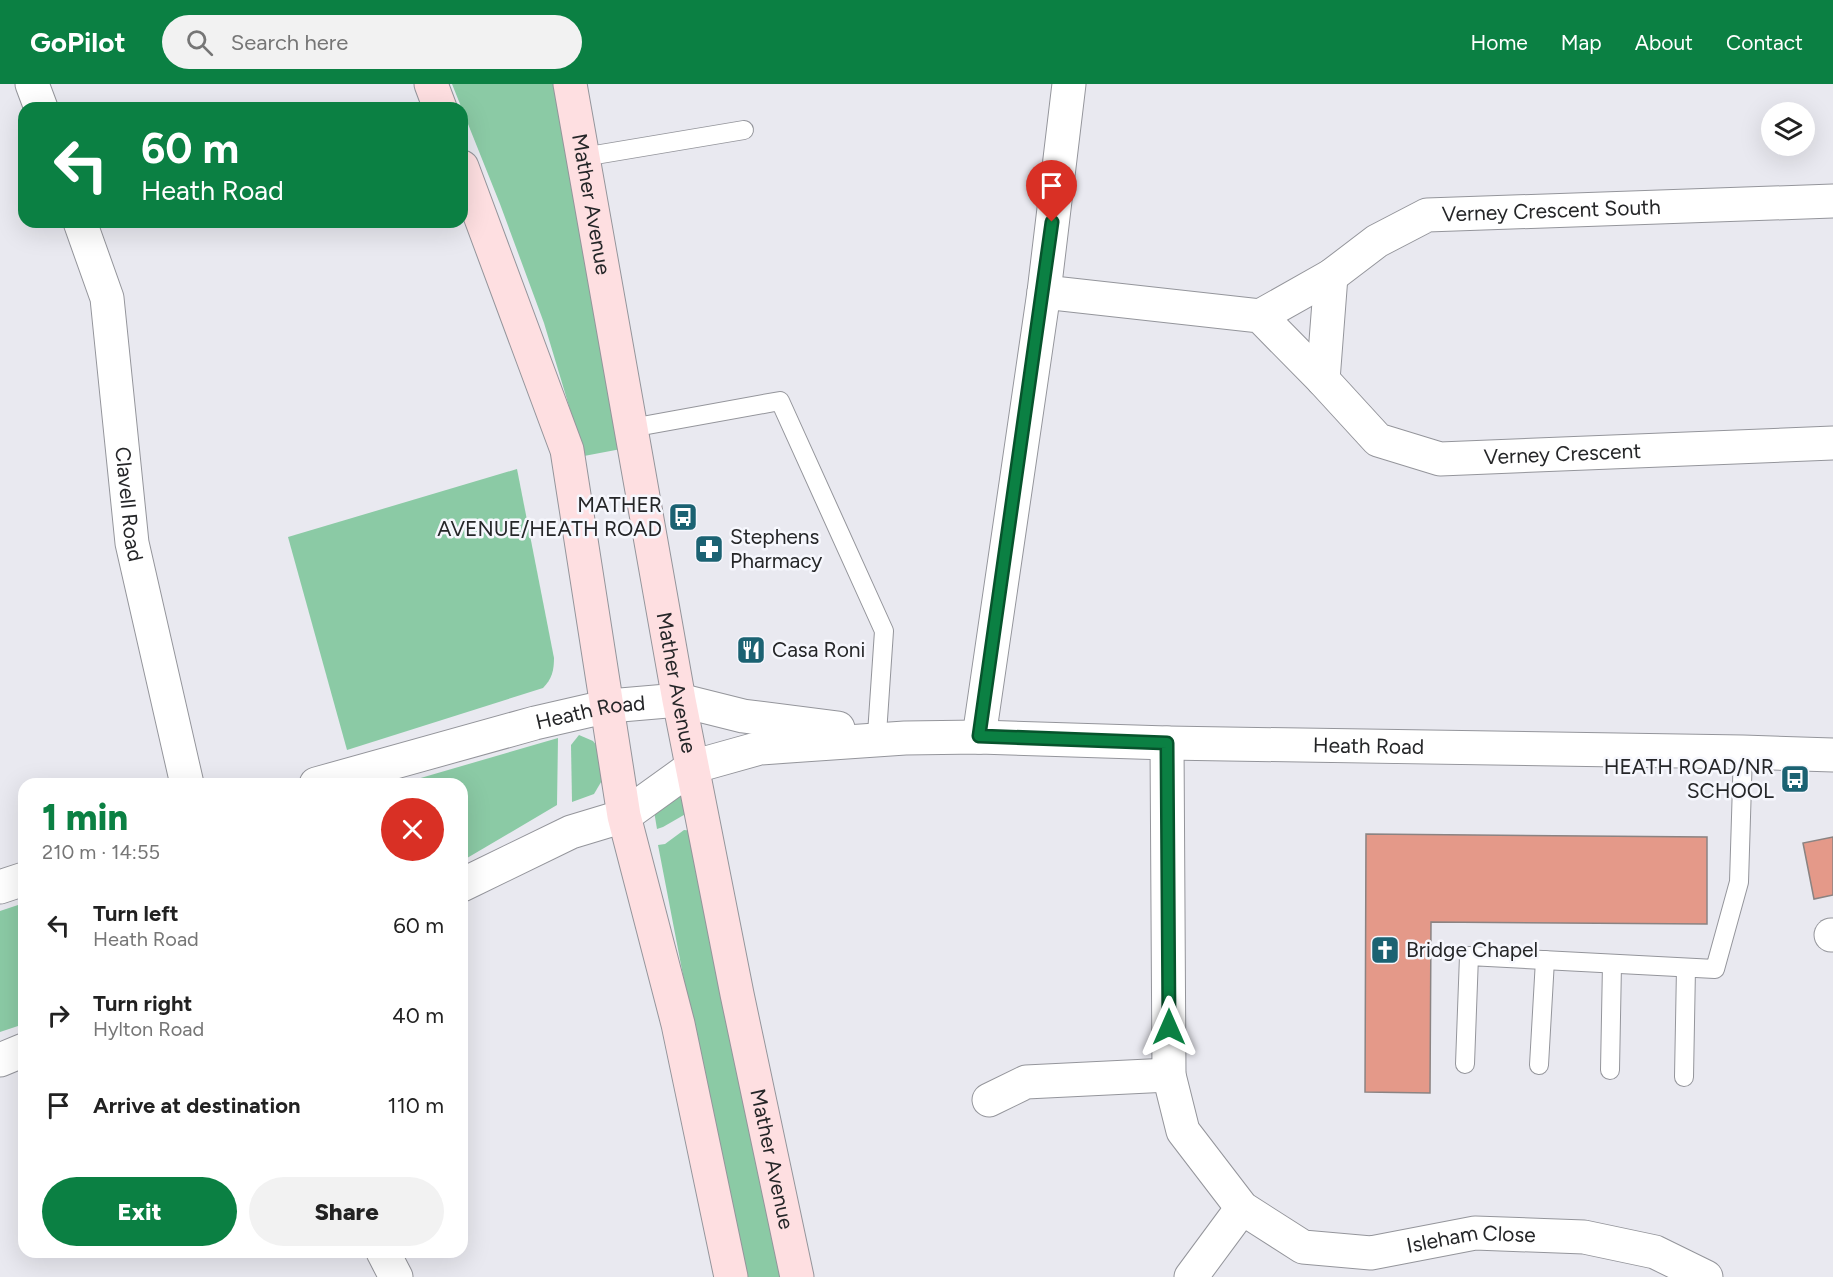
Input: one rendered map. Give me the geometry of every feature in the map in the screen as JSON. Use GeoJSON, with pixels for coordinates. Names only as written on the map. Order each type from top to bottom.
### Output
{"type":"FeatureCollection","features":[{"type":"Feature","properties":{"kind":"main road"},"geometry":{"type":"LineString","coordinates":[[431,84],[438,102]]}},
{"type":"Feature","properties":{"kind":"main road","name":"Mather Avenue"},"geometry":{"type":"LineString","coordinates":[[570,84],[679,700],[737,994],[797,1277]]}},
{"type":"Feature","properties":{"kind":"main road"},"geometry":{"type":"LineString","coordinates":[[468,183],[567,450],[609,706],[624,816],[678,1024],[731,1277]]}},
{"type":"Feature","properties":{"kind":"street"},"geometry":{"type":"LineString","coordinates":[[32,84],[39,102]]}},
{"type":"Feature","properties":{"kind":"street"},"geometry":{"type":"LineString","coordinates":[[979,736],[1044,292],[1069,84]]}},
{"type":"Feature","properties":{"kind":"street","name":"Verney Crescent South"},"geometry":{"type":"LineString","coordinates":[[1260,316],[1331,276],[1377,241],[1426,215],[1833,201]]}},
{"type":"Feature","properties":{"kind":"street","name":"Clavell Road"},"geometry":{"type":"LineString","coordinates":[[82,228],[107,298],[132,543],[186,778]]}},
{"type":"Feature","properties":{"kind":"street"},"geometry":{"type":"LineString","coordinates":[[1323,380],[1331,276]]}},
{"type":"Feature","properties":{"kind":"street"},"geometry":{"type":"LineString","coordinates":[[1044,292],[1260,316]]}},
{"type":"Feature","properties":{"kind":"street","name":"Verney Crescent"},"geometry":{"type":"LineString","coordinates":[[1260,316],[1378,440],[1440,459],[1833,443]]}},
{"type":"Feature","properties":{"kind":"street","name":"Heath Road"},"geometry":{"type":"LineString","coordinates":[[338,778],[535,723],[609,706],[679,700],[743,716],[891,736]]}},
{"type":"Feature","properties":{"kind":"street","name":"Heath Road"},"geometry":{"type":"LineString","coordinates":[[468,882],[571,832],[624,816],[692,766],[760,748],[891,736],[979,736],[1167,743],[1833,755]]}},
{"type":"Feature","properties":{"kind":"street","name":"Isleham Close"},"geometry":{"type":"LineString","coordinates":[[1167,743],[1169,1075],[1183,1131],[1242,1208],[1303,1247],[1371,1253],[1475,1233],[1584,1237],[1655,1252],[1706,1277]]}},
{"type":"Feature","properties":{"kind":"street"},"geometry":{"type":"LineString","coordinates":[[0,887],[18,881]]}},
{"type":"Feature","properties":{"kind":"street"},"geometry":{"type":"LineString","coordinates":[[0,1060],[18,1052]]}},
{"type":"Feature","properties":{"kind":"street"},"geometry":{"type":"LineString","coordinates":[[990,1100],[1026,1082],[1169,1075]]}},
{"type":"Feature","properties":{"kind":"street"},"geometry":{"type":"LineString","coordinates":[[1191,1277],[1242,1208]]}},
{"type":"Feature","properties":{"kind":"street"},"geometry":{"type":"LineString","coordinates":[[386,1258],[396,1277]]}},
{"type":"Feature","properties":{"kind":"lane"},"geometry":{"type":"LineString","coordinates":[[583,157],[744,130]]}},
{"type":"Feature","properties":{"kind":"lane"},"geometry":{"type":"LineString","coordinates":[[631,428],[780,401],[884,632],[891,736]]}},
{"type":"Feature","properties":{"kind":"lane"},"geometry":{"type":"LineString","coordinates":[[1465,1064],[1469,956],[1715,969],[1739,882],[1743,752]]}},
{"type":"Feature","properties":{"kind":"lane"},"geometry":{"type":"LineString","coordinates":[[1539,1065],[1545,960]]}},
{"type":"Feature","properties":{"kind":"lane"},"geometry":{"type":"LineString","coordinates":[[1610,1070],[1612,964]]}},
{"type":"Feature","properties":{"kind":"lane"},"geometry":{"type":"LineString","coordinates":[[1683,1077],[1686,968]]}},
{"type":"Feature","properties":{"kind":"green space"},"geometry":{"type":"Polygon","coordinates":[[[452,84],[554,84],[621,449],[584,456],[544,323],[468,124],[468,102],[459,102],[452,84]]]}},
{"type":"Feature","properties":{"kind":"green space"},"geometry":{"type":"Polygon","coordinates":[[[517,469],[554,658],[549,681],[543,688],[347,750],[288,537],[517,469]]]}},
{"type":"Feature","properties":{"kind":"green space"},"geometry":{"type":"Polygon","coordinates":[[[579,735],[593,741],[600,750],[604,777],[594,794],[572,802],[571,745],[579,735]]]}},
{"type":"Feature","properties":{"kind":"green space"},"geometry":{"type":"Polygon","coordinates":[[[558,738],[557,805],[468,857],[468,778],[421,778],[558,738]]]}},
{"type":"Feature","properties":{"kind":"green space"},"geometry":{"type":"Polygon","coordinates":[[[678,794],[686,801],[689,812],[657,829],[654,811],[678,794]]]}},
{"type":"Feature","properties":{"kind":"green space"},"geometry":{"type":"Polygon","coordinates":[[[684,830],[694,831],[785,1277],[741,1277],[658,845],[665,844],[684,830]]]}},
{"type":"Feature","properties":{"kind":"green space"},"geometry":{"type":"Polygon","coordinates":[[[18,905],[18,1026],[0,1032],[0,911],[18,905]]]}},
{"type":"Feature","properties":{"kind":"building"},"geometry":{"type":"Polygon","coordinates":[[[1366,834],[1707,837],[1707,924],[1431,922],[1430,1093],[1365,1092],[1366,834]]]}},
{"type":"Feature","properties":{"kind":"building"},"geometry":{"type":"Polygon","coordinates":[[[1833,837],[1833,895],[1814,899],[1803,843],[1833,837]]]}},
{"type":"Feature","properties":{"kind":"place","name":"MATHER AVENUE/HEATH ROAD"},"geometry":{"type":"Point","coordinates":[683,517]}},
{"type":"Feature","properties":{"kind":"place","name":"Stephens Pharmacy"},"geometry":{"type":"Point","coordinates":[709,549]}},
{"type":"Feature","properties":{"kind":"place","name":"Casa Roni"},"geometry":{"type":"Point","coordinates":[751,650]}},
{"type":"Feature","properties":{"kind":"place","name":"HEATH ROAD/NR SCHOOL"},"geometry":{"type":"Point","coordinates":[1795,779]}},
{"type":"Feature","properties":{"kind":"place","name":"Bridge Chapel"},"geometry":{"type":"Point","coordinates":[1385,950]}},
{"type":"Feature","properties":{"kind":"route"},"geometry":{"type":"LineString","coordinates":[[1052,222],[1044,292],[979,736],[1167,743],[1169,1027]]}}]}
